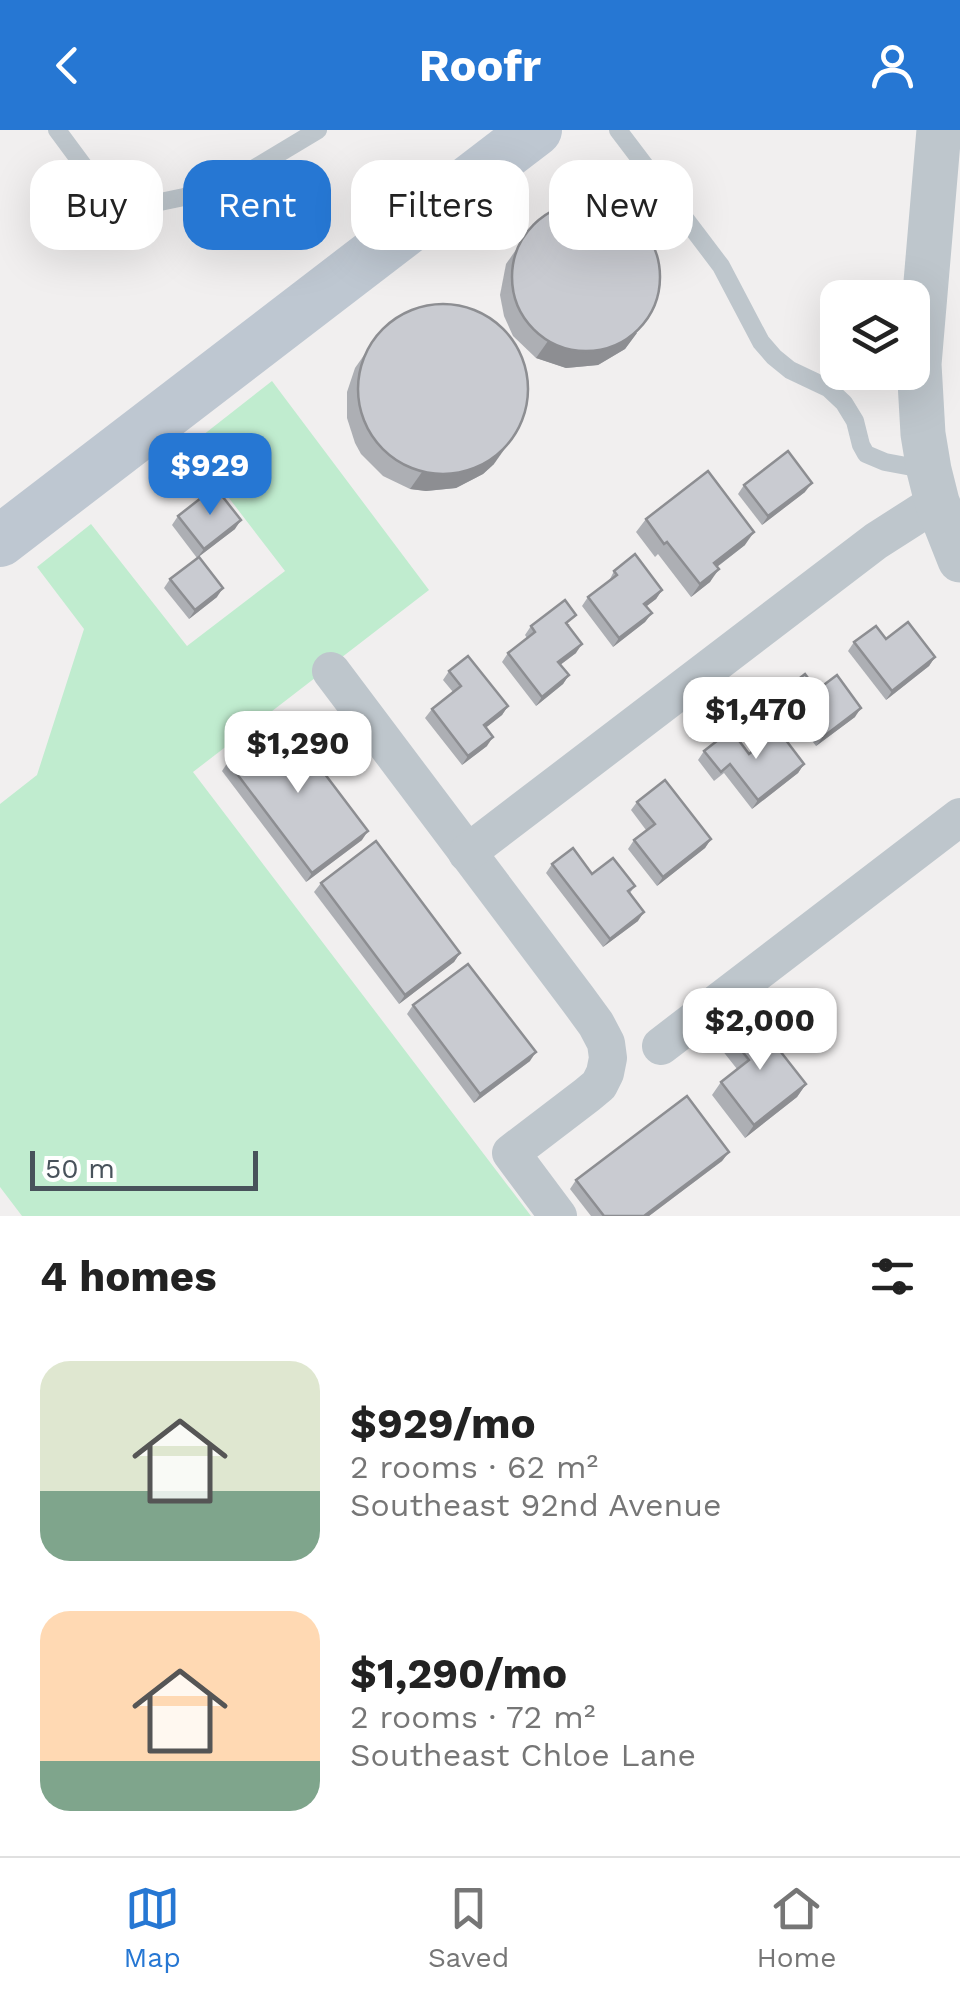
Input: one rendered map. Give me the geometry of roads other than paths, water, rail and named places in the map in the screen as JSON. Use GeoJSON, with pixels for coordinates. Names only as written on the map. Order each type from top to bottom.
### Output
{"type":"FeatureCollection","features":[{"type":"Feature","properties":{"kind":"main road"},"geometry":{"type":"LineString","coordinates":[[0,541],[536,130]]}},
{"type":"Feature","properties":{"kind":"street"},"geometry":{"type":"LineString","coordinates":[[939,130],[918,364],[923,434],[933,486],[960,560]]}},
{"type":"Feature","properties":{"kind":"street"},"geometry":{"type":"LineString","coordinates":[[468,852],[876,541],[933,486]]}},
{"type":"Feature","properties":{"kind":"street"},"geometry":{"type":"LineString","coordinates":[[331,671],[578,998],[606,1043],[608,1058],[599,1085],[512,1152],[558,1216]]}},
{"type":"Feature","properties":{"kind":"street"},"geometry":{"type":"LineString","coordinates":[[661,1046],[960,818]]}},
{"type":"Feature","properties":{"kind":"lane"},"geometry":{"type":"LineString","coordinates":[[57,130],[117,212],[184,197],[252,169],[318,130]]}},
{"type":"Feature","properties":{"kind":"lane"},"geometry":{"type":"LineString","coordinates":[[618,130],[722,266],[761,342],[774,357],[790,370],[828,388],[844,403],[866,454],[933,486]]}}]}
